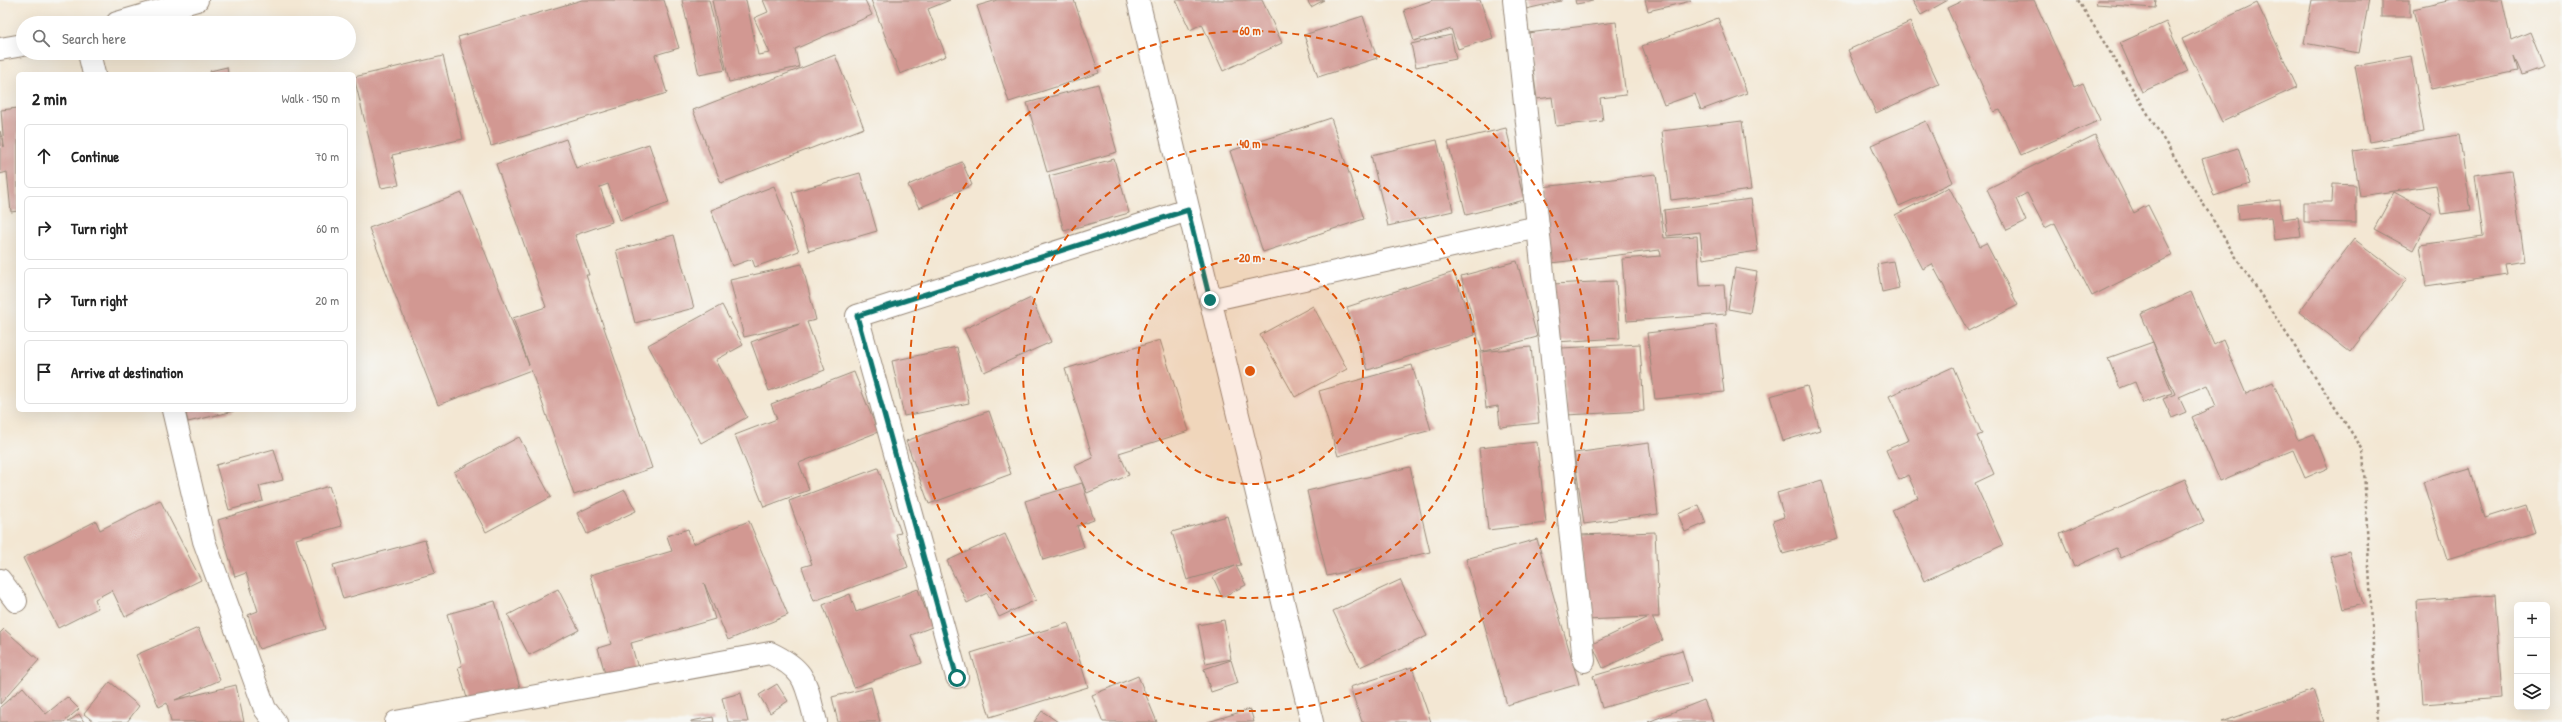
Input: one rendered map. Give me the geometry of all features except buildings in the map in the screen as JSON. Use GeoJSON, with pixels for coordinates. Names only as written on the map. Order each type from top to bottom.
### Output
{"type":"FeatureCollection","features":[{"type":"Feature","properties":{"kind":"street"},"geometry":{"type":"LineString","coordinates":[[142,16],[198,0]]}},
{"type":"Feature","properties":{"kind":"street"},"geometry":{"type":"LineString","coordinates":[[1138,0],[1312,722]]}},
{"type":"Feature","properties":{"kind":"street"},"geometry":{"type":"LineString","coordinates":[[1514,0],[1584,661]]}},
{"type":"Feature","properties":{"kind":"street"},"geometry":{"type":"LineString","coordinates":[[0,49],[16,46]]}},
{"type":"Feature","properties":{"kind":"street"},"geometry":{"type":"LineString","coordinates":[[91,60],[94,72]]}},
{"type":"Feature","properties":{"kind":"street"},"geometry":{"type":"LineString","coordinates":[[957,678],[857,316],[1188,210]]}},
{"type":"Feature","properties":{"kind":"street"},"geometry":{"type":"LineString","coordinates":[[1210,300],[1538,227]]}},
{"type":"Feature","properties":{"kind":"street"},"geometry":{"type":"LineString","coordinates":[[173,412],[204,541],[265,709],[275,722]]}},
{"type":"Feature","properties":{"kind":"street"},"geometry":{"type":"LineString","coordinates":[[0,580],[16,601]]}},
{"type":"Feature","properties":{"kind":"street"},"geometry":{"type":"LineString","coordinates":[[396,722],[770,652],[791,663],[804,677],[816,722]]}},
{"type":"Feature","properties":{"kind":"path"},"geometry":{"type":"LineString","coordinates":[[2078,0],[2234,254],[2363,450],[2377,722]]}},
{"type":"Feature","properties":{"kind":"route"},"geometry":{"type":"LineString","coordinates":[[957,678],[857,316],[1188,210],[1210,300]]}}]}
